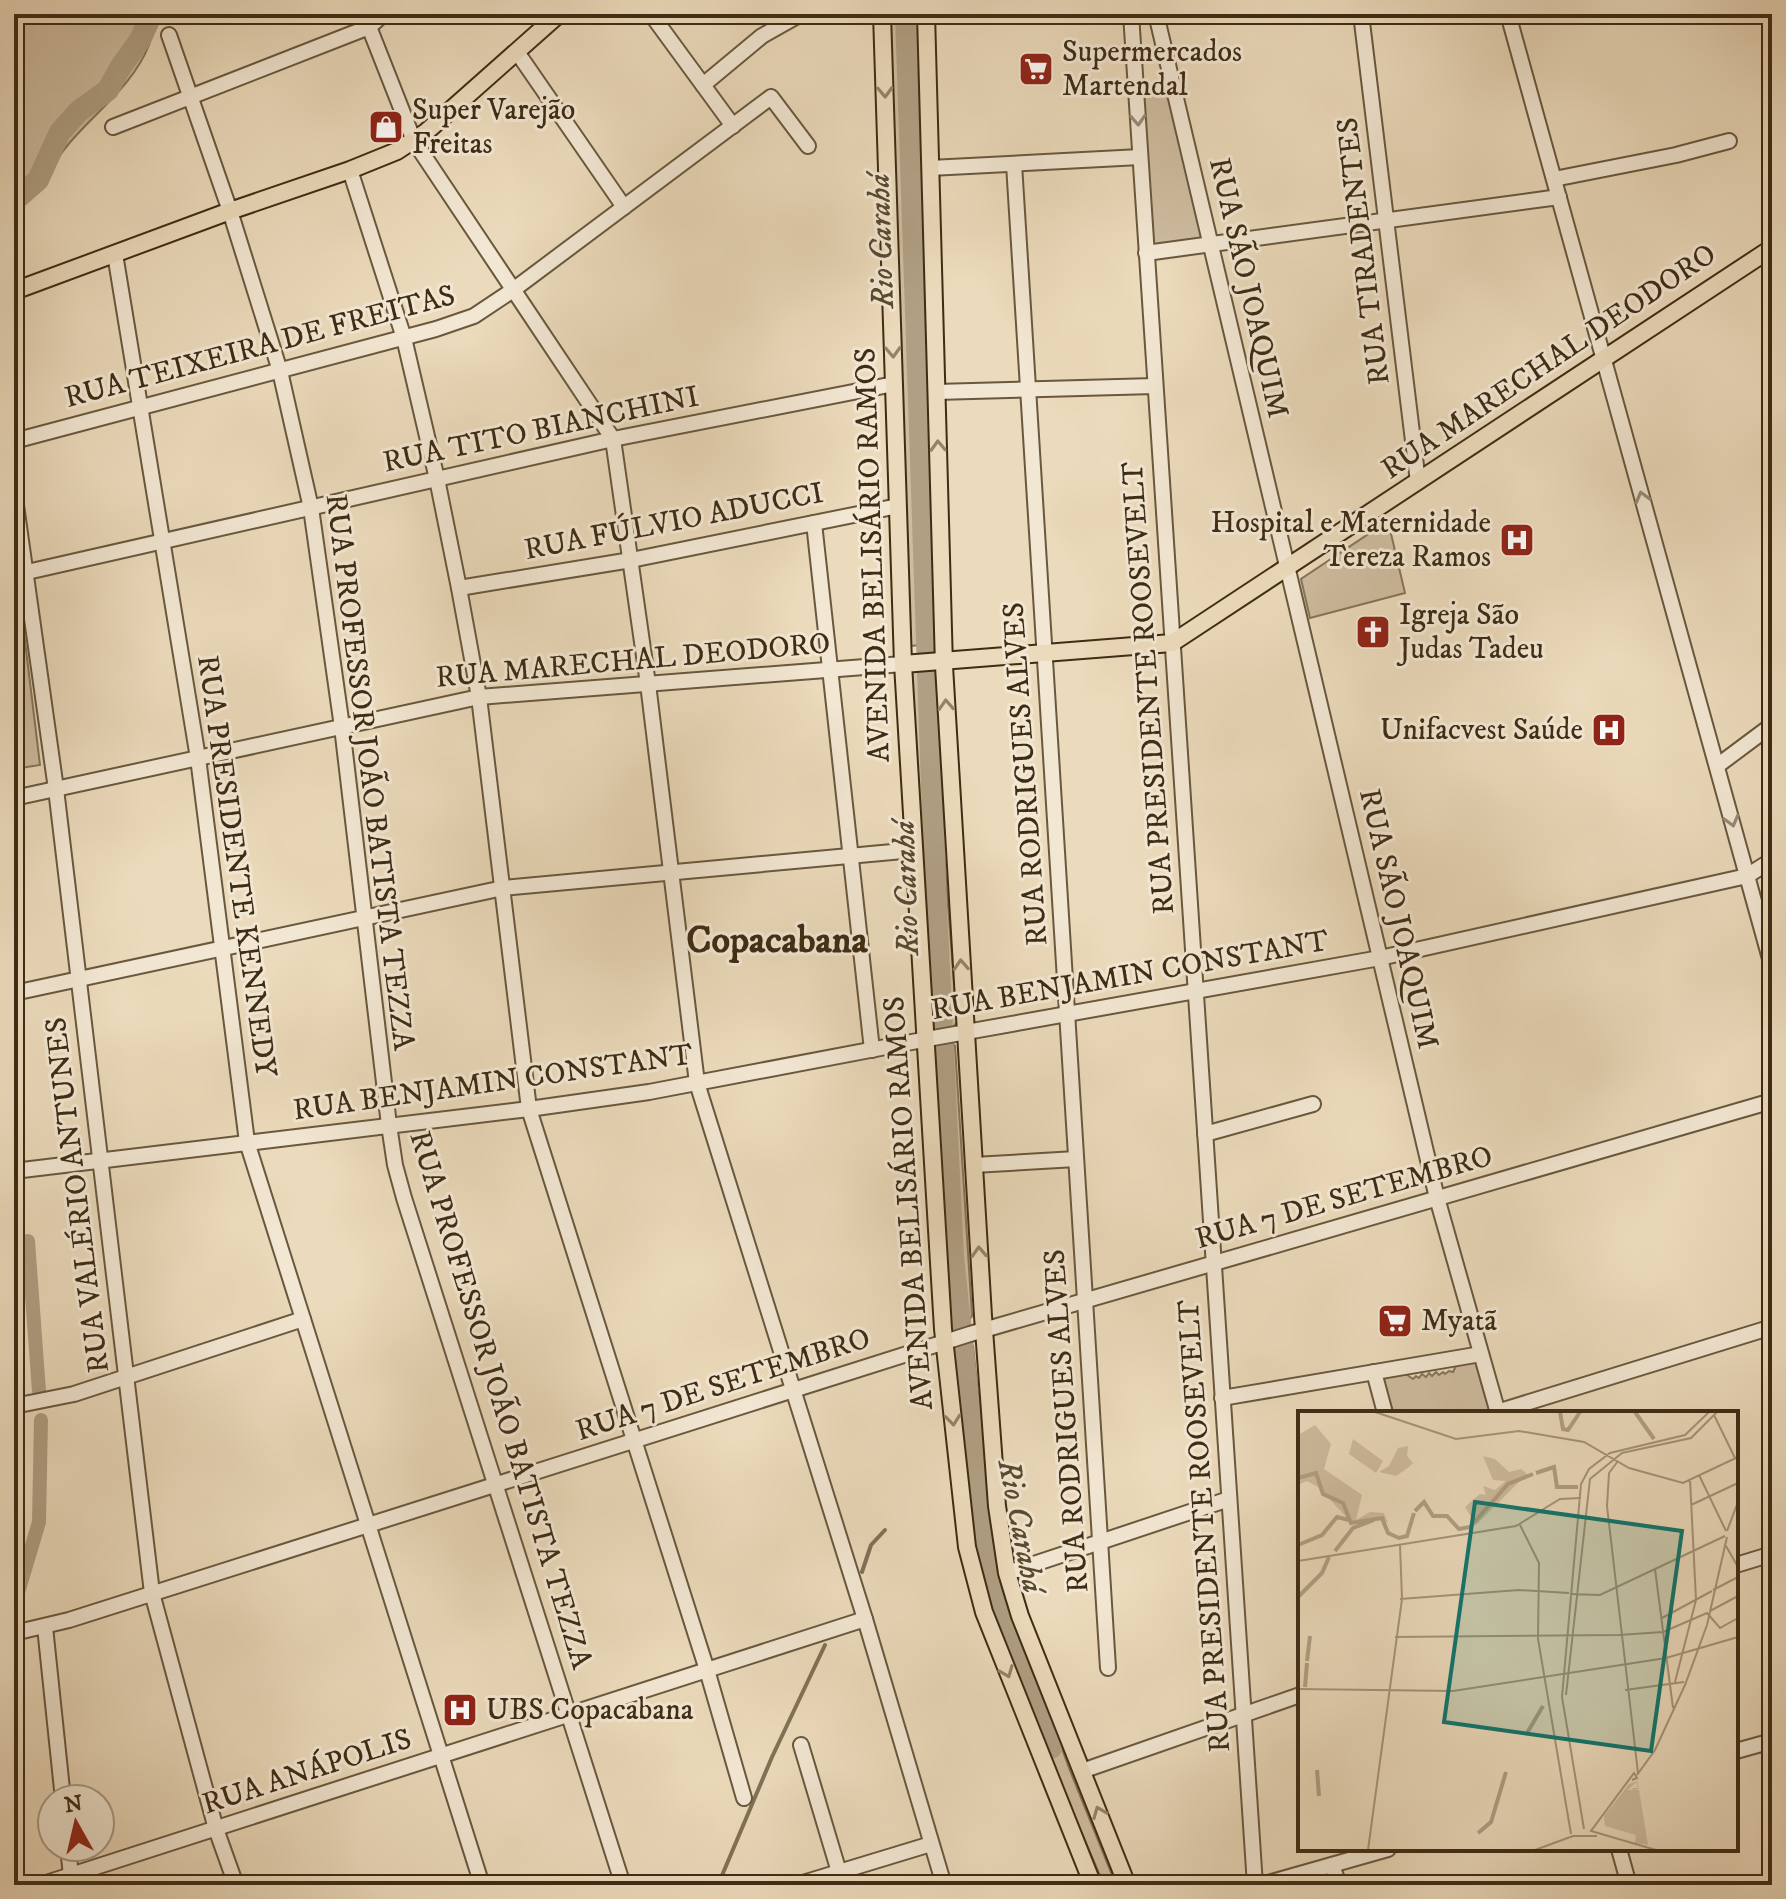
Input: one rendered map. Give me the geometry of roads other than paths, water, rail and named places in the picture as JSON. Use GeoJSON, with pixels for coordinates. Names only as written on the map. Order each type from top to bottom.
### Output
{"type":"FeatureCollection","features":[{"type":"Feature","properties":{"kind":"main road"},"geometry":{"type":"LineString","coordinates":[[14,291],[397,151],[414,141],[559,14]]}},
{"type":"Feature","properties":{"kind":"main road","name":"AVENIDA BELISÁRIO RAMOS"},"geometry":{"type":"LineString","coordinates":[[882,14],[898,506],[914,850],[967,1547],[996,1646],[1093,1885]]}},
{"type":"Feature","properties":{"kind":"main road"},"geometry":{"type":"LineString","coordinates":[[926,14],[940,661],[960,1033],[974,1165],[977,1332],[1007,1573],[1020,1616],[1127,1885]]}},
{"type":"Feature","properties":{"kind":"main road","name":"RUA MARECHAL DEODORO"},"geometry":{"type":"LineString","coordinates":[[907,664],[1172,643],[1772,248]]}},
{"type":"Feature","properties":{"kind":"street"},"geometry":{"type":"LineString","coordinates":[[113,127],[384,14]]}},
{"type":"Feature","properties":{"kind":"street"},"geometry":{"type":"LineString","coordinates":[[651,14],[733,126]]}},
{"type":"Feature","properties":{"kind":"street"},"geometry":{"type":"LineString","coordinates":[[703,85],[762,36],[801,14]]}},
{"type":"Feature","properties":{"kind":"street","name":"RUA PRESIDENTE ROOSEVELT"},"geometry":{"type":"LineString","coordinates":[[1131,14],[1243,1714],[1258,1885]]}},
{"type":"Feature","properties":{"kind":"street","name":"RUA SÃO JOAQUIM"},"geometry":{"type":"LineString","coordinates":[[1156,14],[1437,1198],[1497,1411]]}},
{"type":"Feature","properties":{"kind":"street","name":"RUA TIRADENTES"},"geometry":{"type":"LineString","coordinates":[[1361,14],[1418,482]]}},
{"type":"Feature","properties":{"kind":"street"},"geometry":{"type":"LineString","coordinates":[[1508,14],[1772,966]]}},
{"type":"Feature","properties":{"kind":"street"},"geometry":{"type":"LineString","coordinates":[[367,20],[414,141],[613,439],[648,684],[697,1083],[865,1619],[944,1885]]}},
{"type":"Feature","properties":{"kind":"street","name":"RUA PROFESSOR JOÃO BATISTA TEZZA"},"geometry":{"type":"LineString","coordinates":[[169,35],[230,211],[280,371],[311,508],[342,727],[395,1165],[623,1885]]}},
{"type":"Feature","properties":{"kind":"street"},"geometry":{"type":"LineString","coordinates":[[517,52],[624,207]]}},
{"type":"Feature","properties":{"kind":"street","name":"RUA TEIXEIRA DE FREITAS"},"geometry":{"type":"LineString","coordinates":[[14,441],[404,338],[474,316],[771,97],[808,146]]}},
{"type":"Feature","properties":{"kind":"street"},"geometry":{"type":"LineString","coordinates":[[1554,179],[1676,155],[1729,141]]}},
{"type":"Feature","properties":{"kind":"street"},"geometry":{"type":"LineString","coordinates":[[930,168],[1140,157]]}},
{"type":"Feature","properties":{"kind":"street","name":"RUA RODRIGUES ALVES"},"geometry":{"type":"LineString","coordinates":[[1014,164],[1108,1668]]}},
{"type":"Feature","properties":{"kind":"street"},"geometry":{"type":"LineString","coordinates":[[350,170],[404,338],[459,588],[479,697],[529,1109],[707,1670],[744,1798]]}},
{"type":"Feature","properties":{"kind":"street"},"geometry":{"type":"LineString","coordinates":[[1146,253],[1559,197]]}},
{"type":"Feature","properties":{"kind":"street","name":"RUA PRESIDENTE KENNEDY"},"geometry":{"type":"LineString","coordinates":[[115,254],[198,758],[247,1142],[482,1885]]}},
{"type":"Feature","properties":{"kind":"street","name":"RUA TITO BIANCHINI"},"geometry":{"type":"LineString","coordinates":[[20,574],[613,439],[894,384]]}},
{"type":"Feature","properties":{"kind":"street"},"geometry":{"type":"LineString","coordinates":[[936,392],[1155,386]]}},
{"type":"Feature","properties":{"kind":"street","name":"RUA VALÉRIO ANTUNES"},"geometry":{"type":"LineString","coordinates":[[14,491],[20,574],[56,789],[152,1593],[216,1829],[236,1885]]}},
{"type":"Feature","properties":{"kind":"street","name":"RUA FÚLVIO ADUCCI"},"geometry":{"type":"LineString","coordinates":[[459,588],[631,560],[898,506]]}},
{"type":"Feature","properties":{"kind":"street"},"geometry":{"type":"LineString","coordinates":[[814,523],[872,1050]]}},
{"type":"Feature","properties":{"kind":"street","name":"RUA MARECHAL DEODORO"},"geometry":{"type":"LineString","coordinates":[[14,798],[479,697],[907,664]]}},
{"type":"Feature","properties":{"kind":"street"},"geometry":{"type":"LineString","coordinates":[[1717,766],[1772,725]]}},
{"type":"Feature","properties":{"kind":"street"},"geometry":{"type":"LineString","coordinates":[[14,993],[503,888],[914,850]]}},
{"type":"Feature","properties":{"kind":"street","name":"RUA BENJAMIN CONSTANT"},"geometry":{"type":"LineString","coordinates":[[14,1171],[529,1109],[697,1083],[1380,958],[1747,876],[1772,860]]}},
{"type":"Feature","properties":{"kind":"street","name":"RUA 7 DE SETEMBRO"},"geometry":{"type":"LineString","coordinates":[[14,1633],[45,1627],[949,1340],[1772,1101]]}},
{"type":"Feature","properties":{"kind":"street"},"geometry":{"type":"LineString","coordinates":[[1205,1134],[1313,1104]]}},
{"type":"Feature","properties":{"kind":"street"},"geometry":{"type":"LineString","coordinates":[[974,1165],[1076,1159]]}},
{"type":"Feature","properties":{"kind":"street"},"geometry":{"type":"LineString","coordinates":[[14,1406],[74,1394],[303,1319]]}},
{"type":"Feature","properties":{"kind":"street"},"geometry":{"type":"LineString","coordinates":[[1500,1411],[1772,1327]]}},
{"type":"Feature","properties":{"kind":"street"},"geometry":{"type":"LineString","coordinates":[[1222,1398],[1481,1354]]}},
{"type":"Feature","properties":{"kind":"street"},"geometry":{"type":"LineString","coordinates":[[1374,1372],[1384,1411]]}},
{"type":"Feature","properties":{"kind":"street"},"geometry":{"type":"LineString","coordinates":[[1007,1573],[1229,1499]]}},
{"type":"Feature","properties":{"kind":"street"},"geometry":{"type":"LineString","coordinates":[[1738,1564],[1772,1554]]}},
{"type":"Feature","properties":{"kind":"street","name":"RUA ANÁPOLIS"},"geometry":{"type":"LineString","coordinates":[[40,1885],[73,1880],[216,1829],[865,1619]]}},
{"type":"Feature","properties":{"kind":"street"},"geometry":{"type":"LineString","coordinates":[[45,1627],[61,1783]]}},
{"type":"Feature","properties":{"kind":"street"},"geometry":{"type":"LineString","coordinates":[[1082,1771],[1298,1696]]}},
{"type":"Feature","properties":{"kind":"street"},"geometry":{"type":"LineString","coordinates":[[1738,1750],[1772,1741]]}},
{"type":"Feature","properties":{"kind":"street"},"geometry":{"type":"LineString","coordinates":[[801,1745],[839,1872]]}},
{"type":"Feature","properties":{"kind":"street"},"geometry":{"type":"LineString","coordinates":[[796,1885],[931,1844]]}},
{"type":"Feature","properties":{"kind":"street"},"geometry":{"type":"LineString","coordinates":[[1258,1885],[1381,1851]]}},
{"type":"Feature","properties":{"kind":"street"},"geometry":{"type":"LineString","coordinates":[[1620,1851],[1629,1885]]}},
{"type":"Feature","properties":{"kind":"street"},"geometry":{"type":"LineString","coordinates":[[1332,1865],[1339,1885]]}},
{"type":"Feature","properties":{"kind":"waterway"},"geometry":{"type":"LineString","coordinates":[[14,201],[38,180],[60,132],[79,111],[108,90],[140,40],[150,14]]}},
{"type":"Feature","properties":{"kind":"waterway","name":"Rio Carahá"},"geometry":{"type":"LineString","coordinates":[[906,14],[936,908],[953,1257],[978,1492],[993,1584],[1051,1748]]}},
{"type":"Feature","properties":{"kind":"waterway"},"geometry":{"type":"LineString","coordinates":[[14,1067],[16,1094]]}},
{"type":"Feature","properties":{"kind":"waterway"},"geometry":{"type":"LineString","coordinates":[[28,1241],[39,1391]]}},
{"type":"Feature","properties":{"kind":"waterway"},"geometry":{"type":"LineString","coordinates":[[14,1606],[39,1522],[41,1420]]}},
{"type":"Feature","properties":{"kind":"waterway"},"geometry":{"type":"LineString","coordinates":[[966,1461],[975,1459]]}},
{"type":"Feature","properties":{"kind":"waterway"},"geometry":{"type":"LineString","coordinates":[[862,1572],[871,1545],[885,1530]]}},
{"type":"Feature","properties":{"kind":"waterway"},"geometry":{"type":"LineString","coordinates":[[718,1885],[772,1757],[825,1645]]}},
{"type":"Feature","properties":{"kind":"place","name":"Supermercados Martendal"},"geometry":{"type":"Point","coordinates":[1036,69]}},
{"type":"Feature","properties":{"kind":"place","name":"Super Varejão Freitas"},"geometry":{"type":"Point","coordinates":[386,127]}},
{"type":"Feature","properties":{"kind":"place","name":"Hospital e Maternidade Tereza Ramos"},"geometry":{"type":"Point","coordinates":[1517,540]}},
{"type":"Feature","properties":{"kind":"place","name":"Igreja São Judas Tadeu"},"geometry":{"type":"Point","coordinates":[1373,632]}},
{"type":"Feature","properties":{"kind":"place","name":"Unifacvest Saúde"},"geometry":{"type":"Point","coordinates":[1609,730]}},
{"type":"Feature","properties":{"kind":"place","name":"Myatã"},"geometry":{"type":"Point","coordinates":[1395,1321]}},
{"type":"Feature","properties":{"kind":"place","name":"UBS Copacabana"},"geometry":{"type":"Point","coordinates":[460,1710]}},
{"type":"Feature","properties":{"kind":"district","name":"Copacabana"},"geometry":{"type":"Point","coordinates":[777,941]}}]}
